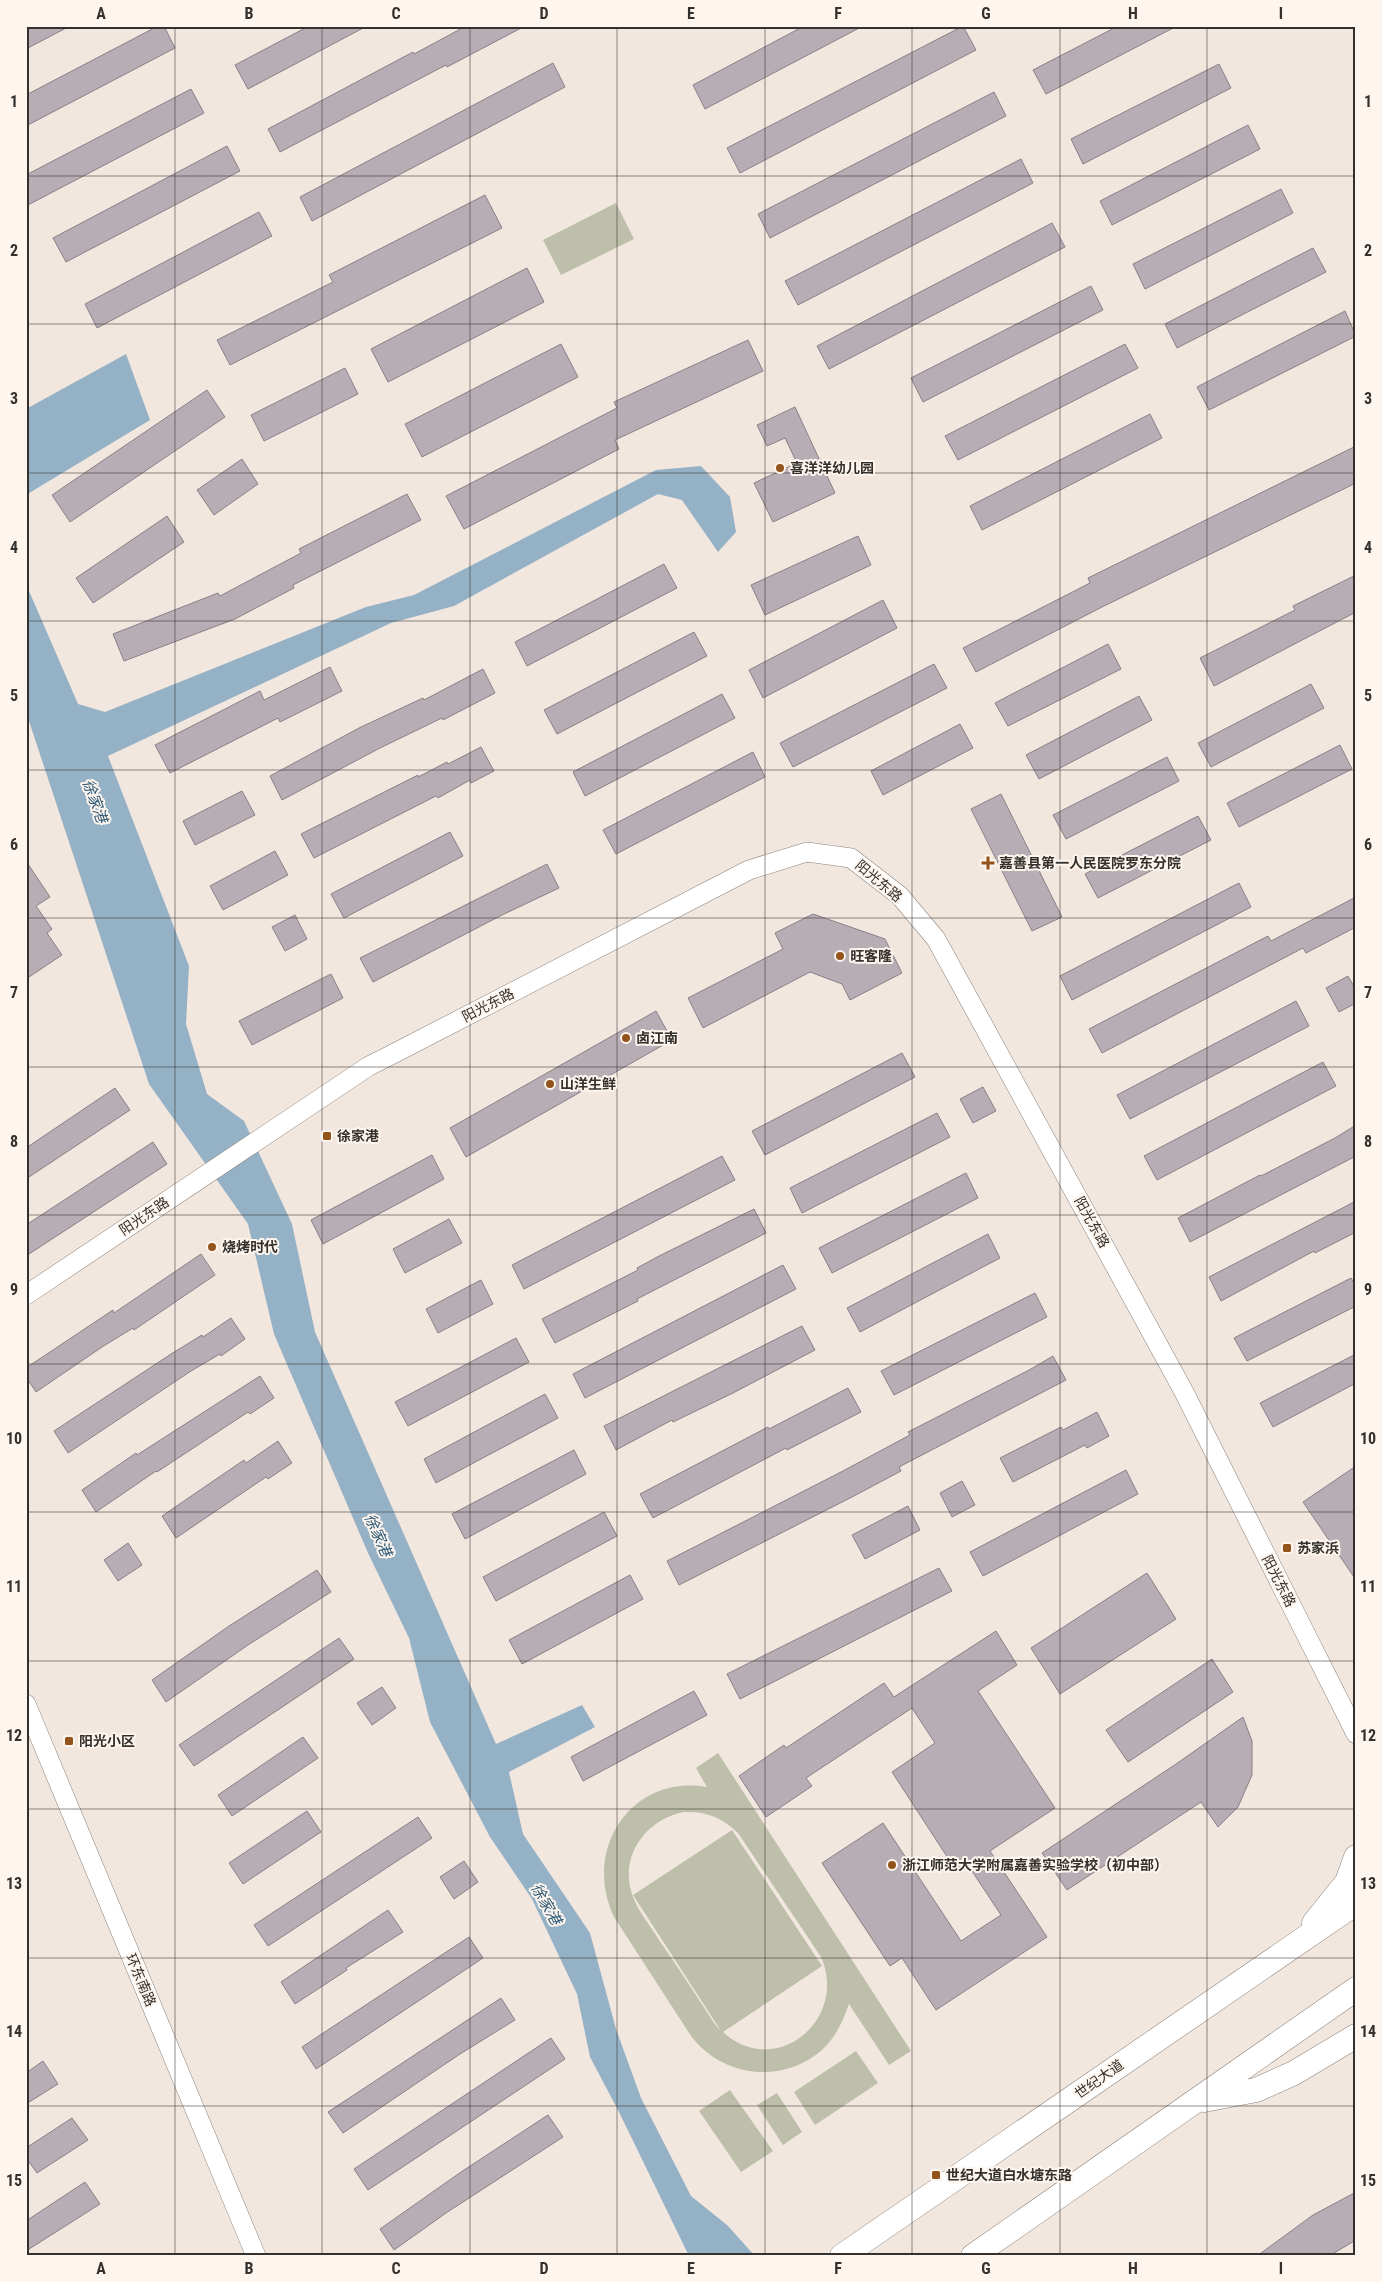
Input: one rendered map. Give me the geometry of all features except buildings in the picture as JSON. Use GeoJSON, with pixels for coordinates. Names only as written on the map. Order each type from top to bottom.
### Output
{"type":"FeatureCollection","features":[{"type":"Feature","properties":{"kind":"main road"},"geometry":{"type":"LineString","coordinates":[[1298,1942],[1346,1882],[1356,1858]]}},
{"type":"Feature","properties":{"kind":"main road","name":"世纪大道"},"geometry":{"type":"LineString","coordinates":[[842,2256],[1356,1903]]}},
{"type":"Feature","properties":{"kind":"main road"},"geometry":{"type":"LineString","coordinates":[[973,2256],[1356,1989]]}},
{"type":"Feature","properties":{"kind":"main road"},"geometry":{"type":"LineString","coordinates":[[1194,2101],[1256,2090],[1294,2073],[1356,2036]]}},
{"type":"Feature","properties":{"kind":"street","name":"阳光东路"},"geometry":{"type":"LineString","coordinates":[[26,1295],[369,1066],[749,870],[807,852],[852,858],[900,896],[936,939],[1184,1392],[1356,1734]]}},
{"type":"Feature","properties":{"kind":"street","name":"环东南路"},"geometry":{"type":"LineString","coordinates":[[26,1704],[256,2256]]}},
{"type":"Feature","properties":{"kind":"green space"},"geometry":{"type":"Polygon","coordinates":[[[616,203],[634,239],[561,275],[543,240],[616,203]]]}},
{"type":"Feature","properties":{"kind":"green space"},"geometry":{"type":"Polygon","coordinates":[[[718,1753],[911,2051],[889,2065],[849,2004],[831,2040],[822,2050],[806,2061],[789,2068],[771,2072],[753,2072],[736,2068],[704,2050],[691,2036],[614,1917],[606,1892],[604,1867],[609,1843],[620,1822],[636,1805],[656,1792],[680,1786],[707,1787],[696,1768],[718,1753]],[[684,1812],[658,1822],[639,1841],[629,1866],[629,1880],[634,1900],[721,2031],[633,1895],[732,1830],[822,1966],[723,2032],[743,2045],[764,2049],[784,2046],[802,2036],[816,2021],[825,2002],[827,1980],[821,1957],[738,1833],[714,1816],[684,1812]]]}},
{"type":"Feature","properties":{"kind":"green space"},"geometry":{"type":"Polygon","coordinates":[[[856,2051],[878,2083],[815,2125],[794,2092],[856,2051]]]}},
{"type":"Feature","properties":{"kind":"green space"},"geometry":{"type":"Polygon","coordinates":[[[730,2090],[773,2151],[741,2172],[699,2111],[730,2090]]]}},
{"type":"Feature","properties":{"kind":"green space"},"geometry":{"type":"Polygon","coordinates":[[[777,2093],[802,2132],[783,2145],[757,2105],[777,2093]]]}},
{"type":"Feature","properties":{"kind":"water"},"geometry":{"type":"Polygon","coordinates":[[[126,354],[150,420],[26,495],[26,409],[126,354]]]}},
{"type":"Feature","properties":{"kind":"water"},"geometry":{"type":"Polygon","coordinates":[[[701,466],[730,497],[736,532],[718,552],[682,500],[658,494],[454,606],[391,623],[108,756],[189,966],[186,1024],[207,1094],[244,1121],[292,1224],[315,1332],[496,1744],[582,1705],[595,1727],[509,1772],[523,1834],[590,1933],[616,2029],[641,2098],[691,2196],[727,2225],[755,2256],[689,2256],[590,2057],[577,1994],[532,1899],[490,1837],[430,1722],[409,1638],[368,1553],[274,1334],[248,1224],[149,1084],[26,712],[26,584],[78,704],[105,712],[366,607],[414,595],[656,470],[701,466]]]}},
{"type":"Feature","properties":{"kind":"place","name":"喜洋洋幼儿园"},"geometry":{"type":"Point","coordinates":[780,468]}},
{"type":"Feature","properties":{"kind":"place","name":"嘉善县第一人民医院罗东分院"},"geometry":{"type":"Point","coordinates":[988,863]}},
{"type":"Feature","properties":{"kind":"place","name":"旺客隆"},"geometry":{"type":"Point","coordinates":[840,956]}},
{"type":"Feature","properties":{"kind":"place","name":"卤江南"},"geometry":{"type":"Point","coordinates":[626,1038]}},
{"type":"Feature","properties":{"kind":"place","name":"山洋生鲜"},"geometry":{"type":"Point","coordinates":[550,1084]}},
{"type":"Feature","properties":{"kind":"place","name":"徐家港"},"geometry":{"type":"Point","coordinates":[327,1136]}},
{"type":"Feature","properties":{"kind":"place","name":"烧烤时代"},"geometry":{"type":"Point","coordinates":[212,1247]}},
{"type":"Feature","properties":{"kind":"place","name":"苏家浜"},"geometry":{"type":"Point","coordinates":[1287,1548]}},
{"type":"Feature","properties":{"kind":"place","name":"阳光小区"},"geometry":{"type":"Point","coordinates":[69,1741]}},
{"type":"Feature","properties":{"kind":"place","name":"浙江师范大学附属嘉善实验学校（初中部）"},"geometry":{"type":"Point","coordinates":[892,1865]}},
{"type":"Feature","properties":{"kind":"place","name":"世纪大道白水塘东路"},"geometry":{"type":"Point","coordinates":[936,2175]}}]}
